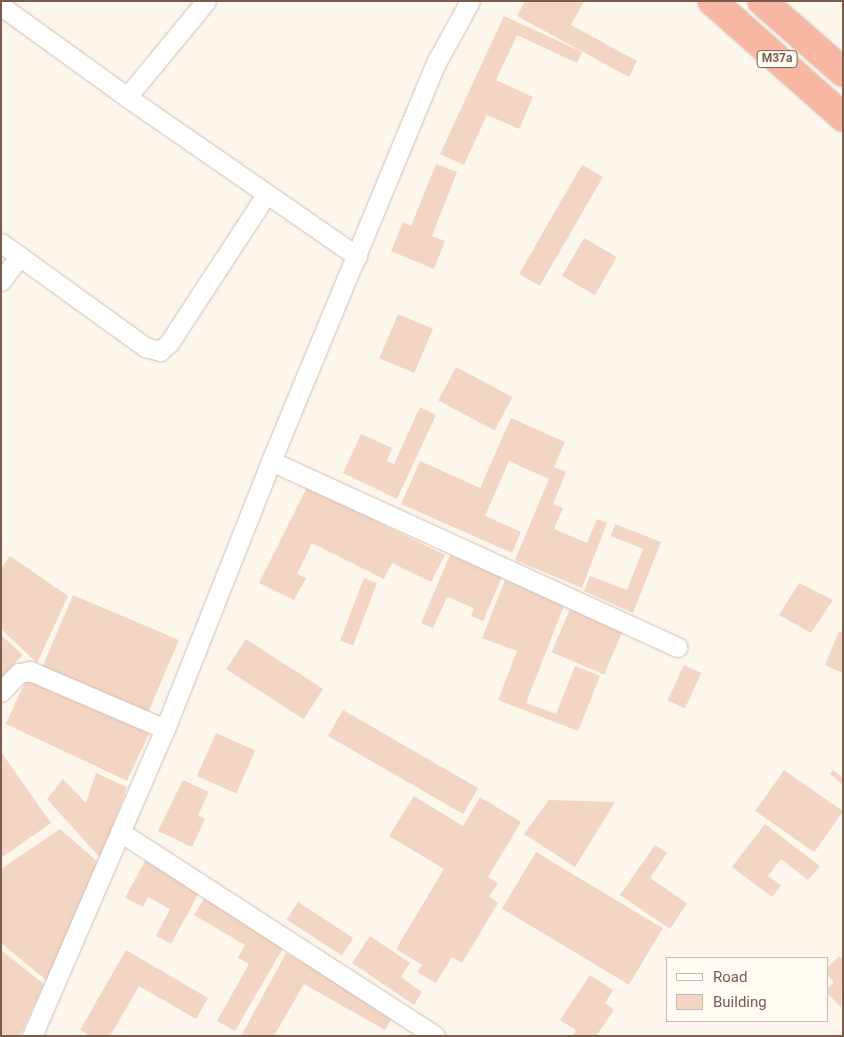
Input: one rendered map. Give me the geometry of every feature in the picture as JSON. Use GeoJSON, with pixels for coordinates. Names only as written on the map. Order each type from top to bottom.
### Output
{"type":"FeatureCollection","features":[{"type":"Feature","properties":{"kind":"highway","name":"M37a"},"geometry":{"type":"LineString","coordinates":[[712,1],[843,117]]}},
{"type":"Feature","properties":{"kind":"highway","name":"M37a"},"geometry":{"type":"LineString","coordinates":[[762,1],[843,72]]}},
{"type":"Feature","properties":{"kind":"street"},"geometry":{"type":"LineString","coordinates":[[127,97],[206,1]]}},
{"type":"Feature","properties":{"kind":"street"},"geometry":{"type":"LineString","coordinates":[[32,1036],[165,729],[271,461],[358,256],[437,61],[470,1]]}},
{"type":"Feature","properties":{"kind":"street"},"geometry":{"type":"LineString","coordinates":[[1,6],[266,195],[358,256]]}},
{"type":"Feature","properties":{"kind":"street"},"geometry":{"type":"LineString","coordinates":[[1,243],[145,347],[160,351],[169,344],[266,195]]}},
{"type":"Feature","properties":{"kind":"street"},"geometry":{"type":"LineString","coordinates":[[1,281],[20,256]]}},
{"type":"Feature","properties":{"kind":"street"},"geometry":{"type":"LineString","coordinates":[[271,461],[676,647]]}},
{"type":"Feature","properties":{"kind":"street"},"geometry":{"type":"LineString","coordinates":[[1,692],[19,673],[30,671],[165,729]]}},
{"type":"Feature","properties":{"kind":"street"},"geometry":{"type":"LineString","coordinates":[[120,832],[435,1036]]}},
{"type":"Feature","properties":{"kind":"building"},"geometry":{"type":"Polygon","coordinates":[[[525,1],[584,1],[571,25],[637,61],[629,77],[517,16],[525,1]]]}},
{"type":"Feature","properties":{"kind":"building"},"geometry":{"type":"Polygon","coordinates":[[[504,16],[582,52],[577,63],[517,35],[496,80],[533,97],[519,129],[487,115],[464,165],[440,154],[504,16]]]}},
{"type":"Feature","properties":{"kind":"building"},"geometry":{"type":"Polygon","coordinates":[[[436,164],[457,172],[432,236],[445,241],[434,269],[391,251],[403,222],[411,226],[436,164]]]}},
{"type":"Feature","properties":{"kind":"building"},"geometry":{"type":"Polygon","coordinates":[[[582,165],[603,177],[540,286],[519,274],[582,165]]]}},
{"type":"Feature","properties":{"kind":"building"},"geometry":{"type":"Polygon","coordinates":[[[584,238],[617,257],[595,295],[562,276],[584,238]]]}},
{"type":"Feature","properties":{"kind":"building"},"geometry":{"type":"Polygon","coordinates":[[[398,314],[433,329],[414,373],[379,358],[398,314]]]}},
{"type":"Feature","properties":{"kind":"building"},"geometry":{"type":"Polygon","coordinates":[[[456,367],[513,397],[495,431],[438,401],[456,367]]]}},
{"type":"Feature","properties":{"kind":"building"},"geometry":{"type":"Polygon","coordinates":[[[420,407],[436,415],[397,499],[343,473],[361,434],[392,448],[387,461],[394,464],[420,407]]]}},
{"type":"Feature","properties":{"kind":"building"},"geometry":{"type":"Polygon","coordinates":[[[511,418],[565,442],[554,467],[566,472],[553,504],[563,508],[554,529],[587,543],[597,519],[607,523],[582,588],[515,560],[549,479],[509,461],[485,516],[521,532],[512,553],[401,504],[420,461],[480,488],[511,418]]]}},
{"type":"Feature","properties":{"kind":"building"},"geometry":{"type":"Polygon","coordinates":[[[307,487],[445,555],[431,582],[392,563],[384,579],[312,543],[297,574],[306,578],[294,600],[259,583],[307,487]]]}},
{"type":"Feature","properties":{"kind":"building"},"geometry":{"type":"Polygon","coordinates":[[[615,524],[661,542],[633,613],[584,591],[590,576],[627,590],[643,549],[611,536],[615,524]]]}},
{"type":"Feature","properties":{"kind":"building"},"geometry":{"type":"Polygon","coordinates":[[[450,555],[502,577],[483,621],[471,616],[474,608],[447,597],[433,628],[421,623],[450,555]]]}},
{"type":"Feature","properties":{"kind":"building"},"geometry":{"type":"Polygon","coordinates":[[[10,556],[68,596],[37,663],[1,629],[1,569],[10,556]]]}},
{"type":"Feature","properties":{"kind":"building"},"geometry":{"type":"Polygon","coordinates":[[[364,578],[377,583],[353,646],[340,641],[364,578]]]}},
{"type":"Feature","properties":{"kind":"building"},"geometry":{"type":"Polygon","coordinates":[[[505,580],[565,603],[526,703],[556,714],[575,666],[600,676],[578,731],[498,700],[517,651],[482,638],[505,580]]]}},
{"type":"Feature","properties":{"kind":"building"},"geometry":{"type":"Polygon","coordinates":[[[799,583],[833,600],[811,633],[779,615],[799,583]]]}},
{"type":"Feature","properties":{"kind":"building"},"geometry":{"type":"Polygon","coordinates":[[[73,595],[179,640],[148,712],[43,667],[73,595]]]}},
{"type":"Feature","properties":{"kind":"building"},"geometry":{"type":"Polygon","coordinates":[[[570,609],[622,631],[604,675],[552,652],[570,609]]]}},
{"type":"Feature","properties":{"kind":"building"},"geometry":{"type":"Polygon","coordinates":[[[839,631],[843,633],[843,673],[825,665],[839,631]]]}},
{"type":"Feature","properties":{"kind":"building"},"geometry":{"type":"Polygon","coordinates":[[[1,635],[23,655],[1,678],[1,635]]]}},
{"type":"Feature","properties":{"kind":"building"},"geometry":{"type":"Polygon","coordinates":[[[246,639],[323,689],[304,719],[226,669],[246,639]]]}},
{"type":"Feature","properties":{"kind":"building"},"geometry":{"type":"Polygon","coordinates":[[[684,665],[701,673],[685,708],[668,700],[684,665]]]}},
{"type":"Feature","properties":{"kind":"building"},"geometry":{"type":"Polygon","coordinates":[[[28,676],[149,733],[127,781],[6,724],[28,676]]]}},
{"type":"Feature","properties":{"kind":"building"},"geometry":{"type":"Polygon","coordinates":[[[343,710],[478,788],[463,814],[328,736],[343,710]]]}},
{"type":"Feature","properties":{"kind":"building"},"geometry":{"type":"Polygon","coordinates":[[[216,733],[255,750],[236,793],[197,776],[216,733]]]}},
{"type":"Feature","properties":{"kind":"building"},"geometry":{"type":"Polygon","coordinates":[[[1,752],[51,823],[1,858],[1,752]]]}},
{"type":"Feature","properties":{"kind":"building"},"geometry":{"type":"Polygon","coordinates":[[[784,770],[843,811],[814,852],[755,811],[784,770]]]}},
{"type":"Feature","properties":{"kind":"building"},"geometry":{"type":"Polygon","coordinates":[[[833,770],[843,778],[843,785],[830,774],[833,770]]]}},
{"type":"Feature","properties":{"kind":"building"},"geometry":{"type":"Polygon","coordinates":[[[96,773],[127,787],[101,859],[47,799],[63,779],[86,803],[96,773]]]}},
{"type":"Feature","properties":{"kind":"building"},"geometry":{"type":"Polygon","coordinates":[[[183,780],[209,792],[198,815],[205,819],[192,847],[158,831],[183,780]]]}},
{"type":"Feature","properties":{"kind":"building"},"geometry":{"type":"Polygon","coordinates":[[[414,796],[463,826],[480,797],[521,822],[488,877],[498,883],[489,897],[498,903],[462,963],[452,957],[436,983],[417,972],[422,965],[396,949],[444,869],[389,836],[414,796]]]}},
{"type":"Feature","properties":{"kind":"building"},"geometry":{"type":"Polygon","coordinates":[[[549,800],[615,802],[575,867],[524,834],[549,800]]]}},
{"type":"Feature","properties":{"kind":"building"},"geometry":{"type":"Polygon","coordinates":[[[765,824],[820,866],[808,880],[781,859],[768,876],[781,885],[772,897],[732,867],[765,824]]]}},
{"type":"Feature","properties":{"kind":"building"},"geometry":{"type":"Polygon","coordinates":[[[60,829],[99,863],[46,980],[1,943],[1,869],[60,829]]]}},
{"type":"Feature","properties":{"kind":"building"},"geometry":{"type":"Polygon","coordinates":[[[655,845],[667,853],[650,878],[687,903],[670,929],[620,895],[655,845]]]}},
{"type":"Feature","properties":{"kind":"building"},"geometry":{"type":"Polygon","coordinates":[[[536,852],[663,928],[629,985],[502,909],[536,852]]]}},
{"type":"Feature","properties":{"kind":"building"},"geometry":{"type":"Polygon","coordinates":[[[145,861],[200,891],[171,944],[156,936],[170,909],[148,897],[143,907],[125,898],[145,861]]]}},
{"type":"Feature","properties":{"kind":"building"},"geometry":{"type":"Polygon","coordinates":[[[206,895],[287,941],[235,1031],[217,1021],[249,964],[238,958],[245,945],[194,915],[206,895]]]}},
{"type":"Feature","properties":{"kind":"building"},"geometry":{"type":"Polygon","coordinates":[[[298,902],[353,938],[342,956],[287,920],[298,902]]]}},
{"type":"Feature","properties":{"kind":"building"},"geometry":{"type":"Polygon","coordinates":[[[370,936],[410,963],[401,977],[422,992],[414,1005],[352,963],[370,936]]]}},
{"type":"Feature","properties":{"kind":"building"},"geometry":{"type":"Polygon","coordinates":[[[126,950],[208,998],[196,1019],[139,986],[110,1036],[90,1036],[80,1030],[126,950]]]}},
{"type":"Feature","properties":{"kind":"building"},"geometry":{"type":"Polygon","coordinates":[[[2,951],[44,984],[20,1036],[1,1036],[2,951]]]}},
{"type":"Feature","properties":{"kind":"building"},"geometry":{"type":"Polygon","coordinates":[[[286,953],[394,1014],[385,1030],[304,984],[274,1036],[241,1036],[286,953]]]}},
{"type":"Feature","properties":{"kind":"building"},"geometry":{"type":"Polygon","coordinates":[[[839,956],[843,960],[841,1007],[829,995],[829,987],[834,982],[829,977],[829,966],[839,956]]]}},
{"type":"Feature","properties":{"kind":"building"},"geometry":{"type":"Polygon","coordinates":[[[590,975],[613,990],[605,1003],[614,1010],[596,1036],[572,1036],[576,1030],[560,1020],[590,975]]]}}]}
